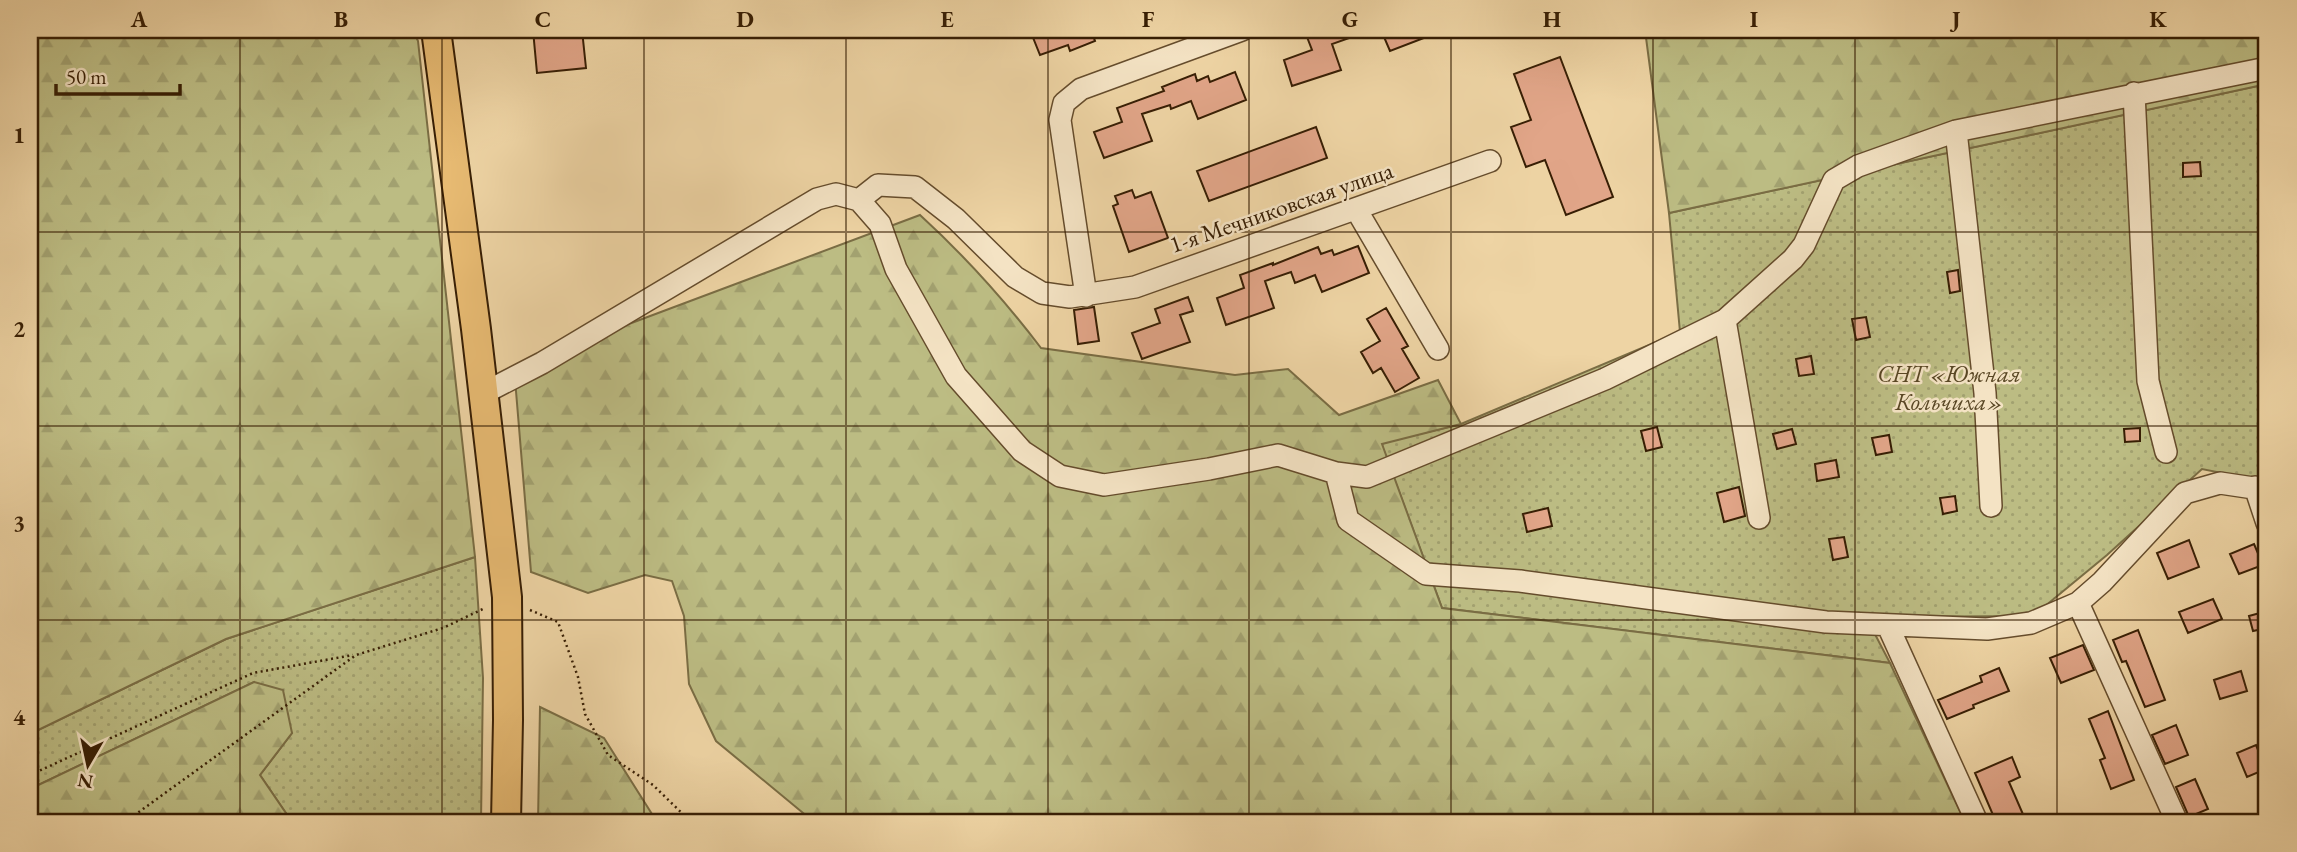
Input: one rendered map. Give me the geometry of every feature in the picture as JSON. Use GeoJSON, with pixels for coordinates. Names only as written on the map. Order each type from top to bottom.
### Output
{"type":"FeatureCollection","features":[{"type":"Feature","properties":{"kind":"main road"},"geometry":{"type":"LineString","coordinates":[[436,30],[484,393],[507,601],[506,822]]}},
{"type":"Feature","properties":{"kind":"street"},"geometry":{"type":"LineString","coordinates":[[1086,296],[1060,120],[1064,103],[1081,89],[1242,30]]}},
{"type":"Feature","properties":{"kind":"street"},"geometry":{"type":"LineString","coordinates":[[484,393],[542,363],[817,199],[836,194],[859,200],[880,224],[896,268],[956,376],[1022,451],[1060,476],[1104,485],[1278,455],[1336,473],[1367,477],[1605,379],[1725,320],[1793,259],[1804,245],[1834,180],[1858,166],[1956,131],[2267,68]]}},
{"type":"Feature","properties":{"kind":"street"},"geometry":{"type":"LineString","coordinates":[[2134,93],[2148,381],[2166,452]]}},
{"type":"Feature","properties":{"kind":"street"},"geometry":{"type":"LineString","coordinates":[[1956,131],[1985,393],[1991,506]]}},
{"type":"Feature","properties":{"kind":"street","name":"1-я Мечниковская улица"},"geometry":{"type":"LineString","coordinates":[[859,200],[878,185],[915,187],[956,219],[1015,277],[1042,293],[1070,297],[1135,286],[1490,161]]}},
{"type":"Feature","properties":{"kind":"street"},"geometry":{"type":"LineString","coordinates":[[1356,209],[1438,349]]}},
{"type":"Feature","properties":{"kind":"street"},"geometry":{"type":"LineString","coordinates":[[1725,320],[1759,519]]}},
{"type":"Feature","properties":{"kind":"street"},"geometry":{"type":"LineString","coordinates":[[1336,473],[1348,520],[1426,574],[1520,581],[1826,622],[1879,626],[1987,629],[2031,623],[2077,603],[2102,582],[2185,493],[2220,483],[2261,489],[2267,523]]}},
{"type":"Feature","properties":{"kind":"street"},"geometry":{"type":"LineString","coordinates":[[2077,603],[2177,822]]}},
{"type":"Feature","properties":{"kind":"street"},"geometry":{"type":"LineString","coordinates":[[1879,626],[1977,822]]}},
{"type":"Feature","properties":{"kind":"path"},"geometry":{"type":"LineString","coordinates":[[30,775],[253,673],[356,655],[443,628],[507,601],[558,622],[578,677],[585,714],[608,755],[653,785],[691,822]]}},
{"type":"Feature","properties":{"kind":"path"},"geometry":{"type":"LineString","coordinates":[[125,822],[356,655]]}},
{"type":"Feature","properties":{"kind":"green space"},"geometry":{"type":"Polygon","coordinates":[[[30,30],[413,30],[418,41],[475,557],[226,639],[30,734],[30,30]]]}},
{"type":"Feature","properties":{"kind":"green space"},"geometry":{"type":"Polygon","coordinates":[[[1645,30],[2267,30],[2267,84],[1669,213],[1645,30]]]}},
{"type":"Feature","properties":{"kind":"green space","name":"СНТ «Южная Кольчиха»"},"geometry":{"type":"Polygon","coordinates":[[[2267,84],[2267,482],[2202,469],[2107,555],[2033,616],[1866,617],[1890,663],[1442,608],[1381,443],[1461,424],[1680,332],[1669,213],[2267,84]]]}},
{"type":"Feature","properties":{"kind":"green space"},"geometry":{"type":"Polygon","coordinates":[[[920,215],[984,279],[1041,348],[1235,375],[1288,369],[1339,415],[1438,380],[1461,424],[1382,444],[1442,608],[1890,663],[1965,822],[814,822],[716,741],[689,684],[684,616],[672,581],[645,575],[588,593],[531,572],[514,367],[920,215]]]}},
{"type":"Feature","properties":{"kind":"green space"},"geometry":{"type":"Polygon","coordinates":[[[475,557],[483,678],[481,822],[292,822],[260,775],[292,733],[254,682],[30,789],[30,734],[226,639],[475,557]]]}},
{"type":"Feature","properties":{"kind":"green space"},"geometry":{"type":"Polygon","coordinates":[[[254,682],[283,690],[292,733],[260,775],[292,822],[30,822],[30,789],[254,682]]]}},
{"type":"Feature","properties":{"kind":"green space"},"geometry":{"type":"Polygon","coordinates":[[[540,707],[604,738],[657,822],[538,822],[540,707]]]}},
{"type":"Feature","properties":{"kind":"building"},"geometry":{"type":"Polygon","coordinates":[[[533,30],[582,30],[586,68],[537,73],[533,30]]]}},
{"type":"Feature","properties":{"kind":"building"},"geometry":{"type":"Polygon","coordinates":[[[1030,30],[1091,30],[1095,41],[1070,51],[1068,45],[1040,55],[1030,30]]]}},
{"type":"Feature","properties":{"kind":"building"},"geometry":{"type":"Polygon","coordinates":[[[1329,30],[1366,32],[1332,44],[1341,70],[1292,86],[1284,60],[1312,50],[1307,37],[1329,30]]]}},
{"type":"Feature","properties":{"kind":"building"},"geometry":{"type":"Polygon","coordinates":[[[1381,30],[1442,30],[1442,31],[1390,51],[1381,30]]]}},
{"type":"Feature","properties":{"kind":"building"},"geometry":{"type":"Polygon","coordinates":[[[1560,57],[1613,197],[1566,215],[1545,160],[1526,167],[1511,127],[1531,120],[1514,74],[1560,57]]]}},
{"type":"Feature","properties":{"kind":"building"},"geometry":{"type":"Polygon","coordinates":[[[1235,72],[1246,100],[1198,119],[1191,101],[1171,109],[1170,105],[1142,114],[1152,141],[1104,158],[1094,132],[1122,122],[1117,108],[1164,91],[1162,87],[1195,74],[1197,81],[1208,76],[1210,82],[1235,72]]]}},
{"type":"Feature","properties":{"kind":"building"},"geometry":{"type":"Polygon","coordinates":[[[1316,127],[1327,158],[1209,201],[1197,171],[1316,127]]]}},
{"type":"Feature","properties":{"kind":"building"},"geometry":{"type":"Polygon","coordinates":[[[2200,162],[2201,176],[2183,177],[2183,163],[2200,162]]]}},
{"type":"Feature","properties":{"kind":"building"},"geometry":{"type":"Polygon","coordinates":[[[1132,190],[1135,198],[1151,192],[1168,238],[1129,252],[1113,206],[1118,204],[1115,196],[1132,190]]]}},
{"type":"Feature","properties":{"kind":"building"},"geometry":{"type":"Polygon","coordinates":[[[1358,246],[1369,273],[1322,292],[1315,275],[1295,283],[1291,272],[1265,281],[1274,308],[1226,325],[1217,298],[1244,288],[1240,275],[1318,247],[1321,254],[1332,250],[1334,255],[1358,246]]]}},
{"type":"Feature","properties":{"kind":"building"},"geometry":{"type":"Polygon","coordinates":[[[1958,270],[1960,291],[1950,293],[1947,272],[1958,270]]]}},
{"type":"Feature","properties":{"kind":"building"},"geometry":{"type":"Polygon","coordinates":[[[1188,297],[1193,311],[1180,315],[1190,342],[1142,359],[1132,333],[1160,323],[1155,309],[1188,297]]]}},
{"type":"Feature","properties":{"kind":"building"},"geometry":{"type":"Polygon","coordinates":[[[1094,307],[1099,341],[1078,344],[1074,310],[1094,307]]]}},
{"type":"Feature","properties":{"kind":"building"},"geometry":{"type":"Polygon","coordinates":[[[1386,308],[1408,346],[1402,349],[1419,378],[1395,392],[1381,368],[1373,373],[1361,352],[1380,341],[1367,319],[1386,308]]]}},
{"type":"Feature","properties":{"kind":"building"},"geometry":{"type":"Polygon","coordinates":[[[1866,317],[1870,337],[1856,340],[1852,319],[1866,317]]]}},
{"type":"Feature","properties":{"kind":"building"},"geometry":{"type":"Polygon","coordinates":[[[1811,356],[1814,374],[1799,376],[1796,359],[1811,356]]]}},
{"type":"Feature","properties":{"kind":"building"},"geometry":{"type":"Polygon","coordinates":[[[1657,427],[1662,447],[1646,451],[1641,431],[1657,427]]]}},
{"type":"Feature","properties":{"kind":"building"},"geometry":{"type":"Polygon","coordinates":[[[2140,428],[2140,441],[2125,442],[2124,429],[2140,428]]]}},
{"type":"Feature","properties":{"kind":"building"},"geometry":{"type":"Polygon","coordinates":[[[1792,429],[1796,444],[1777,449],[1773,434],[1792,429]]]}},
{"type":"Feature","properties":{"kind":"building"},"geometry":{"type":"Polygon","coordinates":[[[1889,435],[1892,452],[1876,455],[1872,438],[1889,435]]]}},
{"type":"Feature","properties":{"kind":"building"},"geometry":{"type":"Polygon","coordinates":[[[1836,460],[1839,477],[1817,481],[1815,464],[1836,460]]]}},
{"type":"Feature","properties":{"kind":"building"},"geometry":{"type":"Polygon","coordinates":[[[1739,487],[1745,516],[1724,522],[1717,493],[1739,487]]]}},
{"type":"Feature","properties":{"kind":"building"},"geometry":{"type":"Polygon","coordinates":[[[1955,496],[1957,511],[1943,514],[1940,498],[1955,496]]]}},
{"type":"Feature","properties":{"kind":"building"},"geometry":{"type":"Polygon","coordinates":[[[1548,508],[1552,526],[1527,532],[1523,514],[1548,508]]]}},
{"type":"Feature","properties":{"kind":"building"},"geometry":{"type":"Polygon","coordinates":[[[1844,537],[1848,557],[1833,560],[1829,539],[1844,537]]]}},
{"type":"Feature","properties":{"kind":"building"},"geometry":{"type":"Polygon","coordinates":[[[2189,540],[2199,567],[2168,579],[2157,553],[2189,540]]]}},
{"type":"Feature","properties":{"kind":"building"},"geometry":{"type":"Polygon","coordinates":[[[2254,544],[2263,565],[2239,574],[2230,554],[2254,544]]]}},
{"type":"Feature","properties":{"kind":"building"},"geometry":{"type":"Polygon","coordinates":[[[2213,599],[2222,619],[2188,633],[2179,612],[2213,599]]]}},
{"type":"Feature","properties":{"kind":"building"},"geometry":{"type":"Polygon","coordinates":[[[2267,611],[2267,628],[2253,631],[2249,616],[2267,611]]]}},
{"type":"Feature","properties":{"kind":"building"},"geometry":{"type":"Polygon","coordinates":[[[2138,630],[2165,700],[2145,707],[2126,661],[2122,662],[2113,640],[2138,630]]]}},
{"type":"Feature","properties":{"kind":"building"},"geometry":{"type":"Polygon","coordinates":[[[2083,645],[2094,670],[2061,683],[2050,658],[2083,645]]]}},
{"type":"Feature","properties":{"kind":"building"},"geometry":{"type":"Polygon","coordinates":[[[1999,668],[2009,691],[1947,719],[1938,700],[1982,682],[1980,676],[1999,668]]]}},
{"type":"Feature","properties":{"kind":"building"},"geometry":{"type":"Polygon","coordinates":[[[2241,671],[2247,691],[2220,699],[2214,680],[2241,671]]]}},
{"type":"Feature","properties":{"kind":"building"},"geometry":{"type":"Polygon","coordinates":[[[2108,711],[2134,780],[2111,789],[2100,760],[2105,758],[2089,719],[2108,711]]]}},
{"type":"Feature","properties":{"kind":"building"},"geometry":{"type":"Polygon","coordinates":[[[2176,725],[2188,755],[2165,764],[2152,735],[2176,725]]]}},
{"type":"Feature","properties":{"kind":"building"},"geometry":{"type":"Polygon","coordinates":[[[2256,745],[2266,769],[2247,777],[2237,753],[2256,745]]]}},
{"type":"Feature","properties":{"kind":"building"},"geometry":{"type":"Polygon","coordinates":[[[2012,757],[2020,777],[2009,782],[2025,819],[1996,822],[1975,773],[2012,757]]]}},
{"type":"Feature","properties":{"kind":"building"},"geometry":{"type":"Polygon","coordinates":[[[2195,779],[2208,809],[2189,817],[2176,787],[2195,779]]]}}]}
